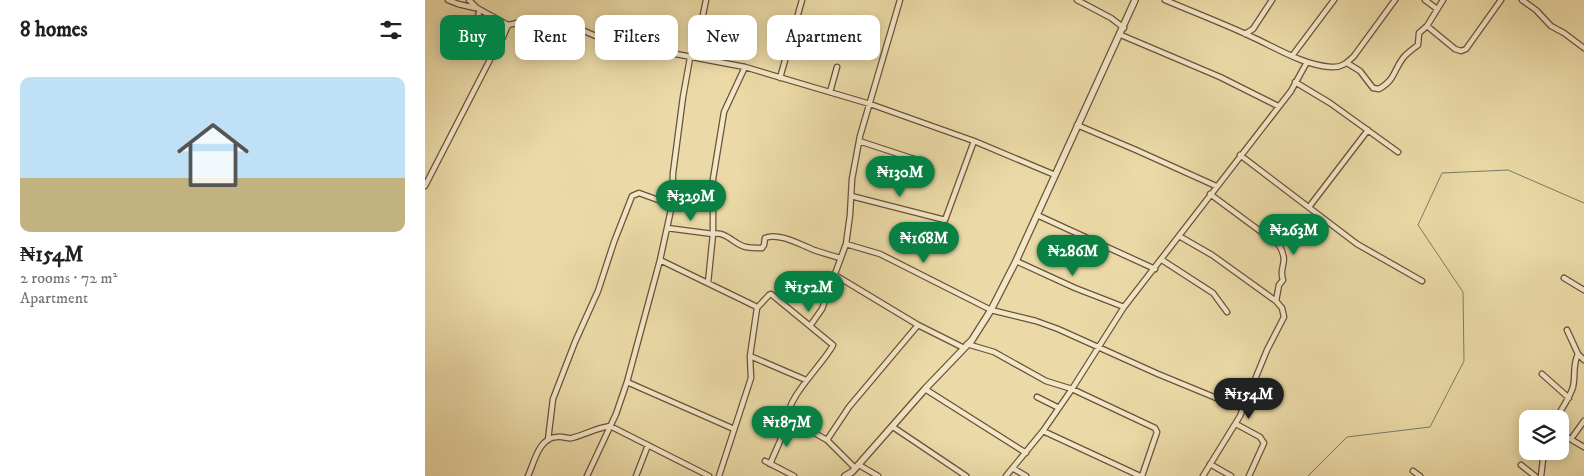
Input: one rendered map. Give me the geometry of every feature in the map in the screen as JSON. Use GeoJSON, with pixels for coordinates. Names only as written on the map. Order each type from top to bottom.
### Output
{"type":"FeatureCollection","features":[{"type":"Feature","properties":{"kind":"street"},"geometry":{"type":"LineString","coordinates":[[448,0],[478,9],[508,25],[534,19],[550,23],[568,24],[598,37],[688,57]]}},
{"type":"Feature","properties":{"kind":"street"},"geometry":{"type":"LineString","coordinates":[[469,0],[478,9]]}},
{"type":"Feature","properties":{"kind":"street"},"geometry":{"type":"LineString","coordinates":[[703,15],[706,0]]}},
{"type":"Feature","properties":{"kind":"street"},"geometry":{"type":"LineString","coordinates":[[780,78],[802,0]]}},
{"type":"Feature","properties":{"kind":"street"},"geometry":{"type":"LineString","coordinates":[[810,326],[822,308],[845,244],[851,215],[852,179],[859,141],[900,0]]}},
{"type":"Feature","properties":{"kind":"street"},"geometry":{"type":"LineString","coordinates":[[1077,0],[1111,18],[1124,28]]}},
{"type":"Feature","properties":{"kind":"street"},"geometry":{"type":"LineString","coordinates":[[845,476],[855,470],[965,346],[991,310],[1016,261],[1077,125],[1121,35],[1135,0]]}},
{"type":"Feature","properties":{"kind":"street"},"geometry":{"type":"LineString","coordinates":[[1165,0],[1292,56],[1307,62],[1332,67],[1347,63],[1354,56],[1395,0]]}},
{"type":"Feature","properties":{"kind":"street"},"geometry":{"type":"LineString","coordinates":[[1252,37],[1253,30],[1272,0]]}},
{"type":"Feature","properties":{"kind":"street"},"geometry":{"type":"LineString","coordinates":[[1292,56],[1334,0]]}},
{"type":"Feature","properties":{"kind":"street"},"geometry":{"type":"LineString","coordinates":[[1425,0],[1437,9]]}},
{"type":"Feature","properties":{"kind":"street"},"geometry":{"type":"LineString","coordinates":[[1347,63],[1360,72],[1373,88],[1379,89],[1388,84],[1394,77],[1403,59],[1418,44],[1419,34],[1427,26],[1443,0]]}},
{"type":"Feature","properties":{"kind":"street"},"geometry":{"type":"LineString","coordinates":[[1427,26],[1455,49],[1461,51],[1466,49],[1501,0]]}},
{"type":"Feature","properties":{"kind":"street"},"geometry":{"type":"LineString","coordinates":[[1523,0],[1536,10],[1551,26],[1584,48]]}},
{"type":"Feature","properties":{"kind":"street"},"geometry":{"type":"LineString","coordinates":[[476,15],[478,9]]}},
{"type":"Feature","properties":{"kind":"street"},"geometry":{"type":"LineString","coordinates":[[425,186],[508,25]]}},
{"type":"Feature","properties":{"kind":"street"},"geometry":{"type":"LineString","coordinates":[[1245,34],[1253,30]]}},
{"type":"Feature","properties":{"kind":"street"},"geometry":{"type":"LineString","coordinates":[[1121,35],[1220,77],[1278,106]]}},
{"type":"Feature","properties":{"kind":"street"},"geometry":{"type":"LineString","coordinates":[[587,476],[611,426],[627,382],[660,260],[672,205],[674,164],[683,97],[691,60]]}},
{"type":"Feature","properties":{"kind":"street"},"geometry":{"type":"LineString","coordinates":[[703,60],[745,67],[870,104],[974,141],[1055,175]]}},
{"type":"Feature","properties":{"kind":"street"},"geometry":{"type":"LineString","coordinates":[[1006,476],[1043,431],[1124,307],[1162,260],[1215,186],[1278,106],[1307,62]]}},
{"type":"Feature","properties":{"kind":"street"},"geometry":{"type":"LineString","coordinates":[[708,282],[713,234],[713,179],[724,112],[745,67]]}},
{"type":"Feature","properties":{"kind":"street"},"geometry":{"type":"LineString","coordinates":[[830,92],[837,67]]}},
{"type":"Feature","properties":{"kind":"street"},"geometry":{"type":"LineString","coordinates":[[1295,82],[1330,102],[1398,152]]}},
{"type":"Feature","properties":{"kind":"street"},"geometry":{"type":"LineString","coordinates":[[1077,125],[1215,186]]}},
{"type":"Feature","properties":{"kind":"street"},"geometry":{"type":"LineString","coordinates":[[1309,207],[1369,130]]}},
{"type":"Feature","properties":{"kind":"street"},"geometry":{"type":"LineString","coordinates":[[859,141],[917,160]]}},
{"type":"Feature","properties":{"kind":"street"},"geometry":{"type":"LineString","coordinates":[[851,196],[945,220],[974,141]]}},
{"type":"Feature","properties":{"kind":"street"},"geometry":{"type":"LineString","coordinates":[[1240,155],[1357,244],[1421,281]]}},
{"type":"Feature","properties":{"kind":"street"},"geometry":{"type":"LineString","coordinates":[[548,440],[553,399],[575,342],[598,291],[632,196],[639,193],[672,205]]}},
{"type":"Feature","properties":{"kind":"street"},"geometry":{"type":"LineString","coordinates":[[1210,194],[1279,245],[1285,258],[1281,275],[1283,280],[1279,285],[1276,301]]}},
{"type":"Feature","properties":{"kind":"street"},"geometry":{"type":"LineString","coordinates":[[1037,215],[1155,269]]}},
{"type":"Feature","properties":{"kind":"street"},"geometry":{"type":"LineString","coordinates":[[667,228],[718,233],[747,247],[762,248],[765,238],[769,236],[784,238],[841,258]]}},
{"type":"Feature","properties":{"kind":"street"},"geometry":{"type":"LineString","coordinates":[[1179,236],[1212,256],[1276,301],[1282,308],[1284,317],[1267,350],[1236,424],[1203,476]]}},
{"type":"Feature","properties":{"kind":"street"},"geometry":{"type":"LineString","coordinates":[[845,244],[880,254],[991,310],[1036,321],[1243,408]]}},
{"type":"Feature","properties":{"kind":"street"},"geometry":{"type":"LineString","coordinates":[[660,260],[708,282],[757,308]]}},
{"type":"Feature","properties":{"kind":"street"},"geometry":{"type":"LineString","coordinates":[[1162,260],[1213,293],[1227,312]]}},
{"type":"Feature","properties":{"kind":"street"},"geometry":{"type":"LineString","coordinates":[[1016,261],[1075,288],[1124,307]]}},
{"type":"Feature","properties":{"kind":"street"},"geometry":{"type":"LineString","coordinates":[[835,275],[918,325],[965,346],[994,352],[1046,381],[1072,389],[1155,428],[1157,432],[1144,469],[1138,476],[1127,469],[1043,431]]}},
{"type":"Feature","properties":{"kind":"street"},"geometry":{"type":"LineString","coordinates":[[1564,278],[1584,290]]}},
{"type":"Feature","properties":{"kind":"street"},"geometry":{"type":"LineString","coordinates":[[719,476],[751,378],[750,356],[757,308],[771,294],[831,344],[832,347],[806,380],[794,400],[789,418],[827,440],[855,470],[878,476]]}},
{"type":"Feature","properties":{"kind":"street"},"geometry":{"type":"LineString","coordinates":[[827,440],[849,407],[918,325]]}},
{"type":"Feature","properties":{"kind":"street"},"geometry":{"type":"LineString","coordinates":[[1567,330],[1578,354],[1584,360]]}},
{"type":"Feature","properties":{"kind":"street"},"geometry":{"type":"LineString","coordinates":[[1562,410],[1569,398],[1573,386],[1574,365],[1578,354]]}},
{"type":"Feature","properties":{"kind":"street"},"geometry":{"type":"LineString","coordinates":[[750,356],[806,380]]}},
{"type":"Feature","properties":{"kind":"street"},"geometry":{"type":"LineString","coordinates":[[1542,374],[1569,398]]}},
{"type":"Feature","properties":{"kind":"street"},"geometry":{"type":"LineString","coordinates":[[627,382],[734,429]]}},
{"type":"Feature","properties":{"kind":"street"},"geometry":{"type":"LineString","coordinates":[[925,389],[1026,453]]}},
{"type":"Feature","properties":{"kind":"street"},"geometry":{"type":"LineString","coordinates":[[1037,397],[1059,408]]}},
{"type":"Feature","properties":{"kind":"street"},"geometry":{"type":"LineString","coordinates":[[1584,421],[1571,439],[1584,448]]}},
{"type":"Feature","properties":{"kind":"street"},"geometry":{"type":"LineString","coordinates":[[770,464],[787,424]]}},
{"type":"Feature","properties":{"kind":"street"},"geometry":{"type":"LineString","coordinates":[[1236,424],[1259,437],[1264,443],[1249,476]]}},
{"type":"Feature","properties":{"kind":"street"},"geometry":{"type":"LineString","coordinates":[[528,476],[541,446],[548,440],[555,436],[571,438],[597,428],[611,426],[709,476]]}},
{"type":"Feature","properties":{"kind":"street"},"geometry":{"type":"LineString","coordinates":[[893,427],[966,476]]}},
{"type":"Feature","properties":{"kind":"street"},"geometry":{"type":"LineString","coordinates":[[636,476],[648,445]]}},
{"type":"Feature","properties":{"kind":"street"},"geometry":{"type":"LineString","coordinates":[[1541,476],[1543,460]]}},
{"type":"Feature","properties":{"kind":"street"},"geometry":{"type":"LineString","coordinates":[[765,461],[794,476]]}},
{"type":"Feature","properties":{"kind":"street"},"geometry":{"type":"LineString","coordinates":[[1210,464],[1231,476]]}},
{"type":"Feature","properties":{"kind":"street"},"geometry":{"type":"LineString","coordinates":[[1521,465],[1535,476]]}},
{"type":"Feature","properties":{"kind":"street"},"geometry":{"type":"LineString","coordinates":[[1013,469],[1026,476]]}},
{"type":"Feature","properties":{"kind":"street"},"geometry":{"type":"LineString","coordinates":[[1127,469],[1127,476]]}},
{"type":"Feature","properties":{"kind":"street"},"geometry":{"type":"LineString","coordinates":[[694,476],[697,470]]}},
{"type":"Feature","properties":{"kind":"street"},"geometry":{"type":"LineString","coordinates":[[1413,471],[1420,476]]}},
{"type":"Feature","properties":{"kind":"waterway"},"geometry":{"type":"LineString","coordinates":[[1308,476],[1347,437],[1430,427],[1464,361],[1463,292],[1418,225],[1442,173],[1508,170],[1584,203]]}}]}
